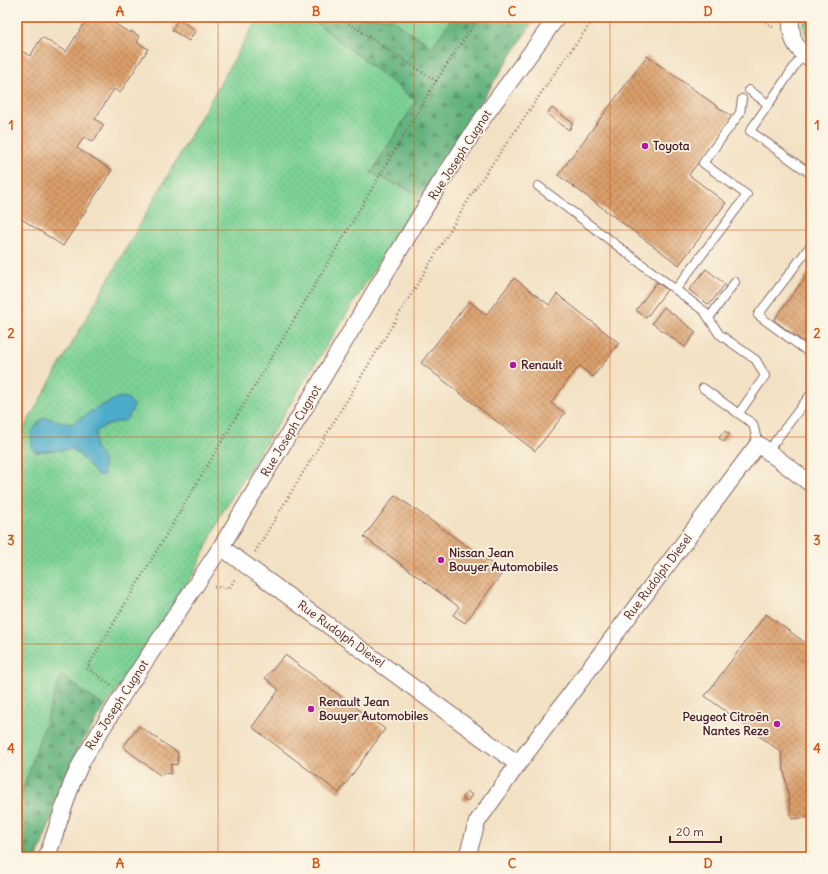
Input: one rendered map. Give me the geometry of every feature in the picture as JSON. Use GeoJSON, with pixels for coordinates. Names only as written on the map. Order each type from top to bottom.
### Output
{"type":"FeatureCollection","features":[{"type":"Feature","properties":{"kind":"street","name":"Rue Joseph Cugnot"},"geometry":{"type":"LineString","coordinates":[[47,857],[72,783],[83,759],[124,693],[221,547],[438,186],[483,118],[557,17]]}},
{"type":"Feature","properties":{"kind":"street"},"geometry":{"type":"LineString","coordinates":[[791,17],[790,30],[794,43],[807,57]]}},
{"type":"Feature","properties":{"kind":"street","name":"Rue Rudolph Diesel"},"geometry":{"type":"LineString","coordinates":[[467,857],[477,822],[518,764],[763,448]]}},
{"type":"Feature","properties":{"kind":"street"},"geometry":{"type":"LineString","coordinates":[[763,448],[811,484]]}},
{"type":"Feature","properties":{"kind":"street","name":"Rue Rudolph Diesel"},"geometry":{"type":"LineString","coordinates":[[221,547],[518,764]]}},
{"type":"Feature","properties":{"kind":"lane"},"geometry":{"type":"LineString","coordinates":[[807,57],[768,104],[750,131],[811,174]]}},
{"type":"Feature","properties":{"kind":"lane"},"geometry":{"type":"LineString","coordinates":[[749,90],[768,104]]}},
{"type":"Feature","properties":{"kind":"lane"},"geometry":{"type":"LineString","coordinates":[[676,290],[747,195],[703,162],[740,114],[742,99]]}},
{"type":"Feature","properties":{"kind":"lane"},"geometry":{"type":"LineString","coordinates":[[538,186],[704,311],[719,334],[756,360],[765,376],[739,413]]}},
{"type":"Feature","properties":{"kind":"lane"},"geometry":{"type":"LineString","coordinates":[[811,245],[758,315],[811,354]]}},
{"type":"Feature","properties":{"kind":"lane"},"geometry":{"type":"LineString","coordinates":[[709,318],[735,282]]}},
{"type":"Feature","properties":{"kind":"lane"},"geometry":{"type":"LineString","coordinates":[[703,388],[753,424],[763,448],[811,394]]}},
{"type":"Feature","properties":{"kind":"path"},"geometry":{"type":"LineString","coordinates":[[339,17],[436,81]]}},
{"type":"Feature","properties":{"kind":"path"},"geometry":{"type":"LineString","coordinates":[[124,693],[87,668],[436,81],[479,17]]}},
{"type":"Feature","properties":{"kind":"path"},"geometry":{"type":"LineString","coordinates":[[212,586],[229,588],[247,565],[266,536],[475,189],[554,73],[595,17]]}},
{"type":"Feature","properties":{"kind":"green space"},"geometry":{"type":"Polygon","coordinates":[[[258,17],[309,17],[416,101],[371,173],[421,195],[223,511],[194,573],[105,707],[61,675],[17,810],[17,440],[258,17]]]}},
{"type":"Feature","properties":{"kind":"green space"},"geometry":{"type":"Polygon","coordinates":[[[309,17],[388,17],[432,47],[453,17],[536,17],[421,195],[371,173],[416,101],[309,17]]]}},
{"type":"Feature","properties":{"kind":"green space"},"geometry":{"type":"Polygon","coordinates":[[[388,17],[453,17],[432,47],[388,17]]]}},
{"type":"Feature","properties":{"kind":"green space"},"geometry":{"type":"Polygon","coordinates":[[[805,17],[811,17],[811,41],[805,30],[805,17]]]}},
{"type":"Feature","properties":{"kind":"green space"},"geometry":{"type":"Polygon","coordinates":[[[61,675],[105,707],[78,749],[37,857],[17,857],[17,807],[61,675]]]}},
{"type":"Feature","properties":{"kind":"water"},"geometry":{"type":"Polygon","coordinates":[[[119,397],[128,398],[134,406],[129,417],[124,421],[107,425],[96,431],[95,447],[103,459],[104,474],[98,476],[80,455],[72,449],[36,452],[32,449],[31,433],[43,417],[71,424],[95,409],[119,397]]]}},
{"type":"Feature","properties":{"kind":"building"},"geometry":{"type":"Polygon","coordinates":[[[88,17],[104,17],[130,33],[131,31],[140,37],[137,42],[148,49],[120,93],[114,89],[95,119],[104,125],[93,142],[84,137],[77,148],[112,170],[63,246],[17,216],[17,116],[20,112],[17,110],[17,48],[30,56],[42,37],[66,52],[88,17]]]}},
{"type":"Feature","properties":{"kind":"building"},"geometry":{"type":"Polygon","coordinates":[[[178,19],[196,30],[189,41],[172,30],[178,19]]]}},
{"type":"Feature","properties":{"kind":"building","name":"Toyota"},"geometry":{"type":"Polygon","coordinates":[[[647,56],[732,117],[689,175],[726,203],[679,265],[558,175],[647,56]]]}},
{"type":"Feature","properties":{"kind":"building"},"geometry":{"type":"Polygon","coordinates":[[[552,108],[573,123],[569,130],[547,114],[552,108]]]}},
{"type":"Feature","properties":{"kind":"building"},"geometry":{"type":"Polygon","coordinates":[[[706,269],[725,284],[709,305],[689,290],[706,269]]]}},
{"type":"Feature","properties":{"kind":"building"},"geometry":{"type":"Polygon","coordinates":[[[811,269],[811,348],[774,320],[811,269]]]}},
{"type":"Feature","properties":{"kind":"building","name":"Renault"},"geometry":{"type":"Polygon","coordinates":[[[514,278],[549,305],[557,294],[619,343],[593,377],[579,366],[551,403],[565,413],[535,451],[421,363],[469,301],[486,315],[514,278]]]}},
{"type":"Feature","properties":{"kind":"building"},"geometry":{"type":"Polygon","coordinates":[[[657,282],[667,290],[646,318],[636,310],[657,282]]]}},
{"type":"Feature","properties":{"kind":"building"},"geometry":{"type":"Polygon","coordinates":[[[664,307],[696,332],[685,347],[652,323],[664,307]]]}},
{"type":"Feature","properties":{"kind":"building"},"geometry":{"type":"Polygon","coordinates":[[[724,431],[730,434],[724,442],[719,438],[724,431]]]}},
{"type":"Feature","properties":{"kind":"building","name":"Nissan Jean Bouyer Automobiles"},"geometry":{"type":"Polygon","coordinates":[[[395,495],[503,572],[465,623],[453,615],[459,607],[364,537],[395,495]]]}},
{"type":"Feature","properties":{"kind":"building","name":"Peugeot Citroën Nantes Reze"},"geometry":{"type":"Polygon","coordinates":[[[766,614],[811,647],[811,817],[792,819],[781,752],[705,696],[766,614]]]}},
{"type":"Feature","properties":{"kind":"building","name":"Renault Jean Bouyer Automobiles"},"geometry":{"type":"Polygon","coordinates":[[[285,655],[385,729],[339,793],[252,727],[279,690],[265,678],[285,655]]]}},
{"type":"Feature","properties":{"kind":"building"},"geometry":{"type":"Polygon","coordinates":[[[139,726],[178,753],[177,765],[171,764],[171,774],[164,773],[161,776],[123,747],[139,726]]]}},
{"type":"Feature","properties":{"kind":"building"},"geometry":{"type":"Polygon","coordinates":[[[467,791],[472,795],[467,802],[462,799],[467,791]]]}},
{"type":"Feature","properties":{"kind":"place","name":"Toyota"},"geometry":{"type":"Point","coordinates":[645,146]}},
{"type":"Feature","properties":{"kind":"place","name":"Renault"},"geometry":{"type":"Point","coordinates":[513,365]}},
{"type":"Feature","properties":{"kind":"place","name":"Nissan Jean Bouyer Automobiles"},"geometry":{"type":"Point","coordinates":[441,560]}},
{"type":"Feature","properties":{"kind":"place","name":"Renault Jean Bouyer Automobiles"},"geometry":{"type":"Point","coordinates":[311,709]}},
{"type":"Feature","properties":{"kind":"place","name":"Peugeot Citroën Nantes Reze"},"geometry":{"type":"Point","coordinates":[777,724]}}]}
